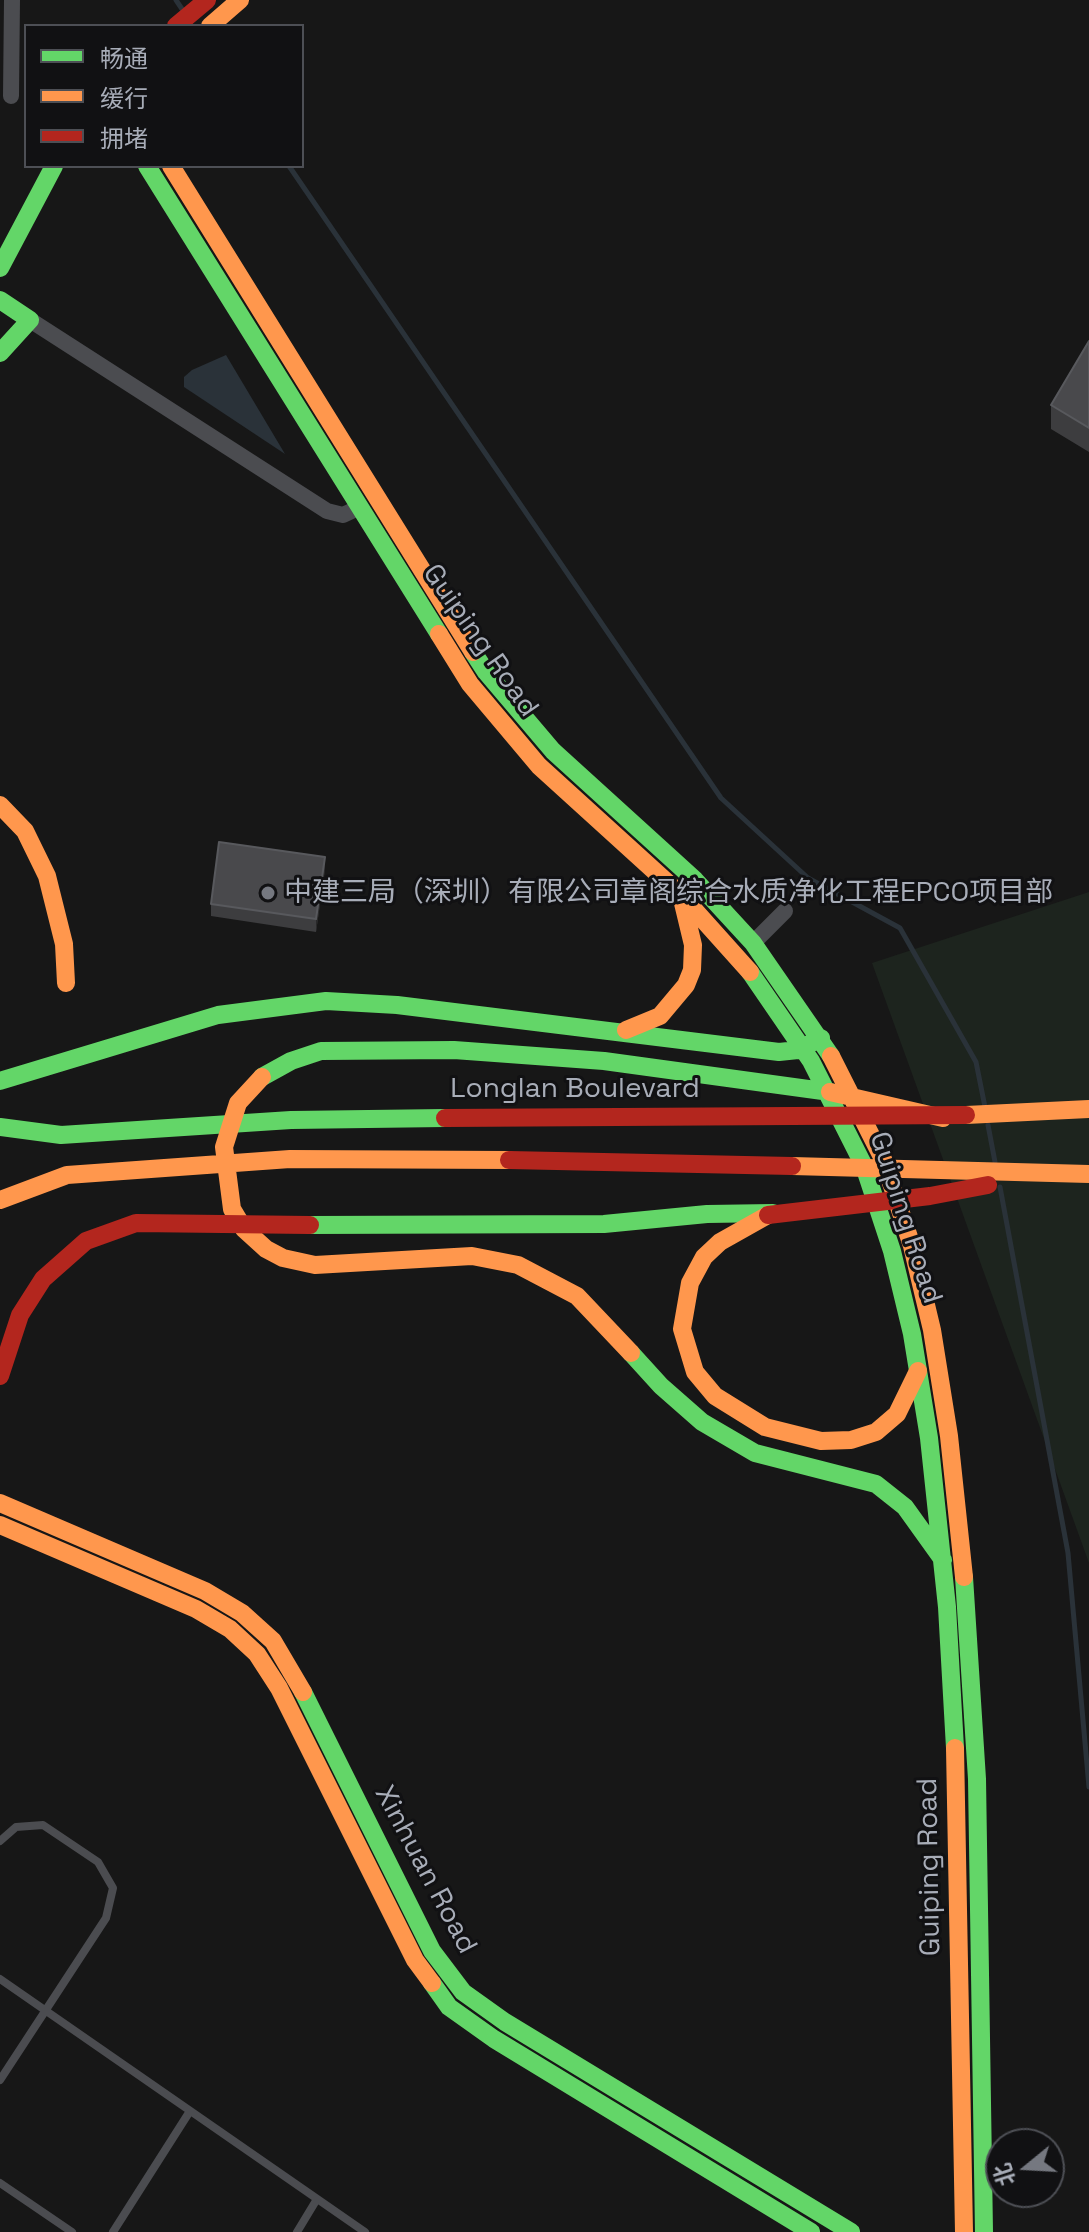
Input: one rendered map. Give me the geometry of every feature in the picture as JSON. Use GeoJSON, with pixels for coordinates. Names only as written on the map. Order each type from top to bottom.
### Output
{"type":"FeatureCollection","features":[{"type":"Feature","properties":{"kind":"main road"},"geometry":{"type":"LineString","coordinates":[[178,24],[207,0]]}},
{"type":"Feature","properties":{"kind":"main road"},"geometry":{"type":"LineString","coordinates":[[212,24],[234,6]]}},
{"type":"Feature","properties":{"kind":"main road"},"geometry":{"type":"LineString","coordinates":[[0,268],[53,168]]}},
{"type":"Feature","properties":{"kind":"main road","name":"Guiping Road"},"geometry":{"type":"LineString","coordinates":[[148,168],[438,637],[500,722],[561,788],[681,895],[752,974],[803,1048],[852,1138],[892,1251],[918,1371],[943,1560],[956,1764],[964,2232]]}},
{"type":"Feature","properties":{"kind":"main road","name":"Guiping Road"},"geometry":{"type":"LineString","coordinates":[[172,168],[486,672],[553,751],[695,880],[753,943],[821,1038],[871,1130],[893,1187],[925,1298],[949,1436],[967,1605],[975,1731],[984,2232]]}},
{"type":"Feature","properties":{"kind":"main road"},"geometry":{"type":"LineString","coordinates":[[0,300],[30,320],[0,353]]}},
{"type":"Feature","properties":{"kind":"main road"},"geometry":{"type":"LineString","coordinates":[[0,805],[29,838],[47,876],[64,944],[66,983]]}},
{"type":"Feature","properties":{"kind":"main road"},"geometry":{"type":"LineString","coordinates":[[617,1032],[653,1021],[672,1006],[686,985],[693,962],[693,945],[681,895]]}},
{"type":"Feature","properties":{"kind":"main road"},"geometry":{"type":"LineString","coordinates":[[3,1080],[193,1022],[260,1008],[326,1001],[364,1002],[779,1052],[803,1048],[821,1038]]}},
{"type":"Feature","properties":{"kind":"main road"},"geometry":{"type":"LineString","coordinates":[[943,1118],[838,1093],[716,1075],[489,1052],[321,1051],[272,1071],[238,1103],[226,1133],[228,1195],[237,1220],[254,1240],[283,1258],[335,1266],[472,1256],[518,1265],[557,1283],[594,1312],[661,1386],[702,1422],[755,1453],[876,1484],[905,1507],[943,1560]]}},
{"type":"Feature","properties":{"kind":"main road","name":"Longlan Boulevard"},"geometry":{"type":"LineString","coordinates":[[0,1127],[61,1135],[199,1123],[291,1120],[943,1118],[1089,1109]]}},
{"type":"Feature","properties":{"kind":"main road"},"geometry":{"type":"LineString","coordinates":[[0,1200],[67,1175],[290,1159],[510,1159],[1034,1175],[1089,1174]]}},
{"type":"Feature","properties":{"kind":"main road"},"geometry":{"type":"LineString","coordinates":[[0,1376],[31,1295],[77,1247],[95,1235],[136,1223],[523,1226],[773,1213],[930,1196],[1034,1175]]}},
{"type":"Feature","properties":{"kind":"main road"},"geometry":{"type":"LineString","coordinates":[[773,1213],[751,1222],[720,1242],[704,1257],[690,1283],[682,1329],[688,1358],[702,1383],[727,1406],[765,1427],[809,1439],[838,1442],[868,1435],[888,1424],[905,1402],[918,1371]]}},
{"type":"Feature","properties":{"kind":"main road","name":"Xinhuan Road"},"geometry":{"type":"LineString","coordinates":[[0,1503],[205,1591],[242,1613],[273,1641],[296,1678],[432,1951],[463,1992],[505,2022],[851,2232]]}},
{"type":"Feature","properties":{"kind":"main road","name":"Xinhuan Road"},"geometry":{"type":"LineString","coordinates":[[0,1525],[196,1609],[230,1629],[257,1654],[279,1688],[415,1960],[449,2007],[494,2039],[811,2232]]}},
{"type":"Feature","properties":{"kind":"street"},"geometry":{"type":"LineString","coordinates":[[11,96],[12,0]]}},
{"type":"Feature","properties":{"kind":"street"},"geometry":{"type":"LineString","coordinates":[[30,320],[327,511],[343,515],[358,508]]}},
{"type":"Feature","properties":{"kind":"street"},"geometry":{"type":"LineString","coordinates":[[753,943],[785,911]]}},
{"type":"Feature","properties":{"kind":"lane"},"geometry":{"type":"LineString","coordinates":[[0,1841],[16,1827],[43,1825],[98,1862],[113,1888],[106,1918],[0,2080]]}},
{"type":"Feature","properties":{"kind":"lane"},"geometry":{"type":"LineString","coordinates":[[0,1979],[365,2232]]}},
{"type":"Feature","properties":{"kind":"lane"},"geometry":{"type":"LineString","coordinates":[[113,2232],[190,2111]]}},
{"type":"Feature","properties":{"kind":"lane"},"geometry":{"type":"LineString","coordinates":[[0,2183],[72,2232]]}},
{"type":"Feature","properties":{"kind":"lane"},"geometry":{"type":"LineString","coordinates":[[297,2232],[317,2199]]}},
{"type":"Feature","properties":{"kind":"shaded area"},"geometry":{"type":"Polygon","coordinates":[[[226,355],[285,454],[184,387],[184,377],[192,370],[226,355]]]}},
{"type":"Feature","properties":{"kind":"shaded area"},"geometry":{"type":"Polygon","coordinates":[[[1089,892],[1089,1563],[872,963],[1089,892]]]}},
{"type":"Feature","properties":{"kind":"building"},"geometry":{"type":"Polygon","coordinates":[[[1089,341],[1089,428],[1051,405],[1089,341]]]}},
{"type":"Feature","properties":{"kind":"building","name":"中建三局（深圳）有限公司章阁综合水质净化工程EPCO项目部"},"geometry":{"type":"Polygon","coordinates":[[[219,842],[325,857],[316,919],[211,904],[219,842]]]}},
{"type":"Feature","properties":{"kind":"waterway"},"geometry":{"type":"LineString","coordinates":[[176,0],[184,12]]}},
{"type":"Feature","properties":{"kind":"waterway"},"geometry":{"type":"LineString","coordinates":[[290,168],[721,798],[808,878],[900,928],[976,1062],[985,1107]]}},
{"type":"Feature","properties":{"kind":"waterway"},"geometry":{"type":"LineString","coordinates":[[988,1125],[995,1162]]}},
{"type":"Feature","properties":{"kind":"waterway"},"geometry":{"type":"LineString","coordinates":[[1000,1187],[1068,1553],[1089,1787]]}},
{"type":"Feature","properties":{"kind":"traffic: fast"},"geometry":{"type":"LineString","coordinates":[[0,268],[53,168]]}},
{"type":"Feature","properties":{"kind":"traffic: fast"},"geometry":{"type":"LineString","coordinates":[[148,168],[439,634]]}},
{"type":"Feature","properties":{"kind":"traffic: fast"},"geometry":{"type":"LineString","coordinates":[[0,300],[30,320],[0,353]]}},
{"type":"Feature","properties":{"kind":"traffic: fast"},"geometry":{"type":"LineString","coordinates":[[473,652],[486,672],[553,751],[695,880],[753,943],[831,1056]]}},
{"type":"Feature","properties":{"kind":"traffic: fast"},"geometry":{"type":"LineString","coordinates":[[750,972],[811,1061],[864,1166],[892,1251],[912,1334],[929,1438],[947,1607],[955,1748]]}},
{"type":"Feature","properties":{"kind":"traffic: fast"},"geometry":{"type":"LineString","coordinates":[[0,1081],[218,1015],[326,1001],[397,1005],[779,1052],[798,1050],[821,1038]]}},
{"type":"Feature","properties":{"kind":"traffic: fast"},"geometry":{"type":"LineString","coordinates":[[262,1077],[291,1061],[321,1051],[454,1050],[604,1061],[830,1092]]}},
{"type":"Feature","properties":{"kind":"traffic: fast"},"geometry":{"type":"LineString","coordinates":[[0,1127],[61,1135],[291,1120],[445,1118]]}},
{"type":"Feature","properties":{"kind":"traffic: fast"},"geometry":{"type":"LineString","coordinates":[[310,1225],[604,1224],[707,1214],[773,1213]]}},
{"type":"Feature","properties":{"kind":"traffic: fast"},"geometry":{"type":"LineString","coordinates":[[631,1353],[661,1386],[702,1422],[755,1453],[876,1484],[905,1507],[943,1560]]}},
{"type":"Feature","properties":{"kind":"traffic: fast"},"geometry":{"type":"LineString","coordinates":[[964,1577],[977,1779],[984,2232]]}},
{"type":"Feature","properties":{"kind":"traffic: fast"},"geometry":{"type":"LineString","coordinates":[[303,1692],[432,1951],[463,1992],[505,2022],[851,2232]]}},
{"type":"Feature","properties":{"kind":"traffic: fast"},"geometry":{"type":"LineString","coordinates":[[432,1983],[449,2007],[494,2039],[811,2232]]}},
{"type":"Feature","properties":{"kind":"traffic: slow"},"geometry":{"type":"LineString","coordinates":[[212,24],[240,0]]}},
{"type":"Feature","properties":{"kind":"traffic: slow"},"geometry":{"type":"LineString","coordinates":[[172,168],[473,652]]}},
{"type":"Feature","properties":{"kind":"traffic: slow"},"geometry":{"type":"LineString","coordinates":[[439,634],[470,684],[539,766],[681,895],[750,972]]}},
{"type":"Feature","properties":{"kind":"traffic: slow"},"geometry":{"type":"LineString","coordinates":[[0,805],[25,831],[47,876],[64,944],[66,983]]}},
{"type":"Feature","properties":{"kind":"traffic: slow"},"geometry":{"type":"LineString","coordinates":[[626,1030],[660,1016],[686,985],[692,970],[693,945],[681,895]]}},
{"type":"Feature","properties":{"kind":"traffic: slow"},"geometry":{"type":"LineString","coordinates":[[831,1056],[883,1159],[912,1246],[932,1330],[949,1436],[964,1577]]}},
{"type":"Feature","properties":{"kind":"traffic: slow"},"geometry":{"type":"LineString","coordinates":[[262,1077],[238,1103],[224,1147],[232,1209],[244,1229],[266,1249],[283,1258],[315,1265],[472,1256],[518,1265],[577,1296],[631,1353]]}},
{"type":"Feature","properties":{"kind":"traffic: slow"},"geometry":{"type":"LineString","coordinates":[[830,1092],[943,1118]]}},
{"type":"Feature","properties":{"kind":"traffic: slow"},"geometry":{"type":"LineString","coordinates":[[966,1115],[1089,1109]]}},
{"type":"Feature","properties":{"kind":"traffic: slow"},"geometry":{"type":"LineString","coordinates":[[0,1200],[67,1175],[290,1159],[509,1160]]}},
{"type":"Feature","properties":{"kind":"traffic: slow"},"geometry":{"type":"LineString","coordinates":[[792,1166],[1089,1174]]}},
{"type":"Feature","properties":{"kind":"traffic: slow"},"geometry":{"type":"LineString","coordinates":[[768,1215],[720,1242],[704,1257],[690,1283],[682,1329],[695,1372],[715,1396],[765,1427],[821,1441],[851,1440],[876,1432],[897,1414],[918,1371]]}},
{"type":"Feature","properties":{"kind":"traffic: slow"},"geometry":{"type":"LineString","coordinates":[[0,1503],[205,1591],[242,1613],[273,1641],[303,1692]]}},
{"type":"Feature","properties":{"kind":"traffic: slow"},"geometry":{"type":"LineString","coordinates":[[0,1525],[196,1609],[230,1629],[257,1654],[279,1688],[415,1960],[432,1983]]}},
{"type":"Feature","properties":{"kind":"traffic: slow"},"geometry":{"type":"LineString","coordinates":[[955,1748],[964,2232]]}},
{"type":"Feature","properties":{"kind":"traffic: jam"},"geometry":{"type":"LineString","coordinates":[[178,24],[207,0]]}},
{"type":"Feature","properties":{"kind":"traffic: jam"},"geometry":{"type":"LineString","coordinates":[[445,1118],[966,1115]]}},
{"type":"Feature","properties":{"kind":"traffic: jam"},"geometry":{"type":"LineString","coordinates":[[509,1160],[792,1166]]}},
{"type":"Feature","properties":{"kind":"traffic: jam"},"geometry":{"type":"LineString","coordinates":[[768,1215],[930,1196],[988,1185]]}},
{"type":"Feature","properties":{"kind":"traffic: jam"},"geometry":{"type":"LineString","coordinates":[[0,1376],[20,1315],[43,1279],[86,1241],[136,1223],[310,1225]]}},
{"type":"Feature","properties":{"kind":"place","name":"中建三局（深圳）有限公司章阁综合水质净化工程EPCO项目部"},"geometry":{"type":"Point","coordinates":[268,893]}}]}
